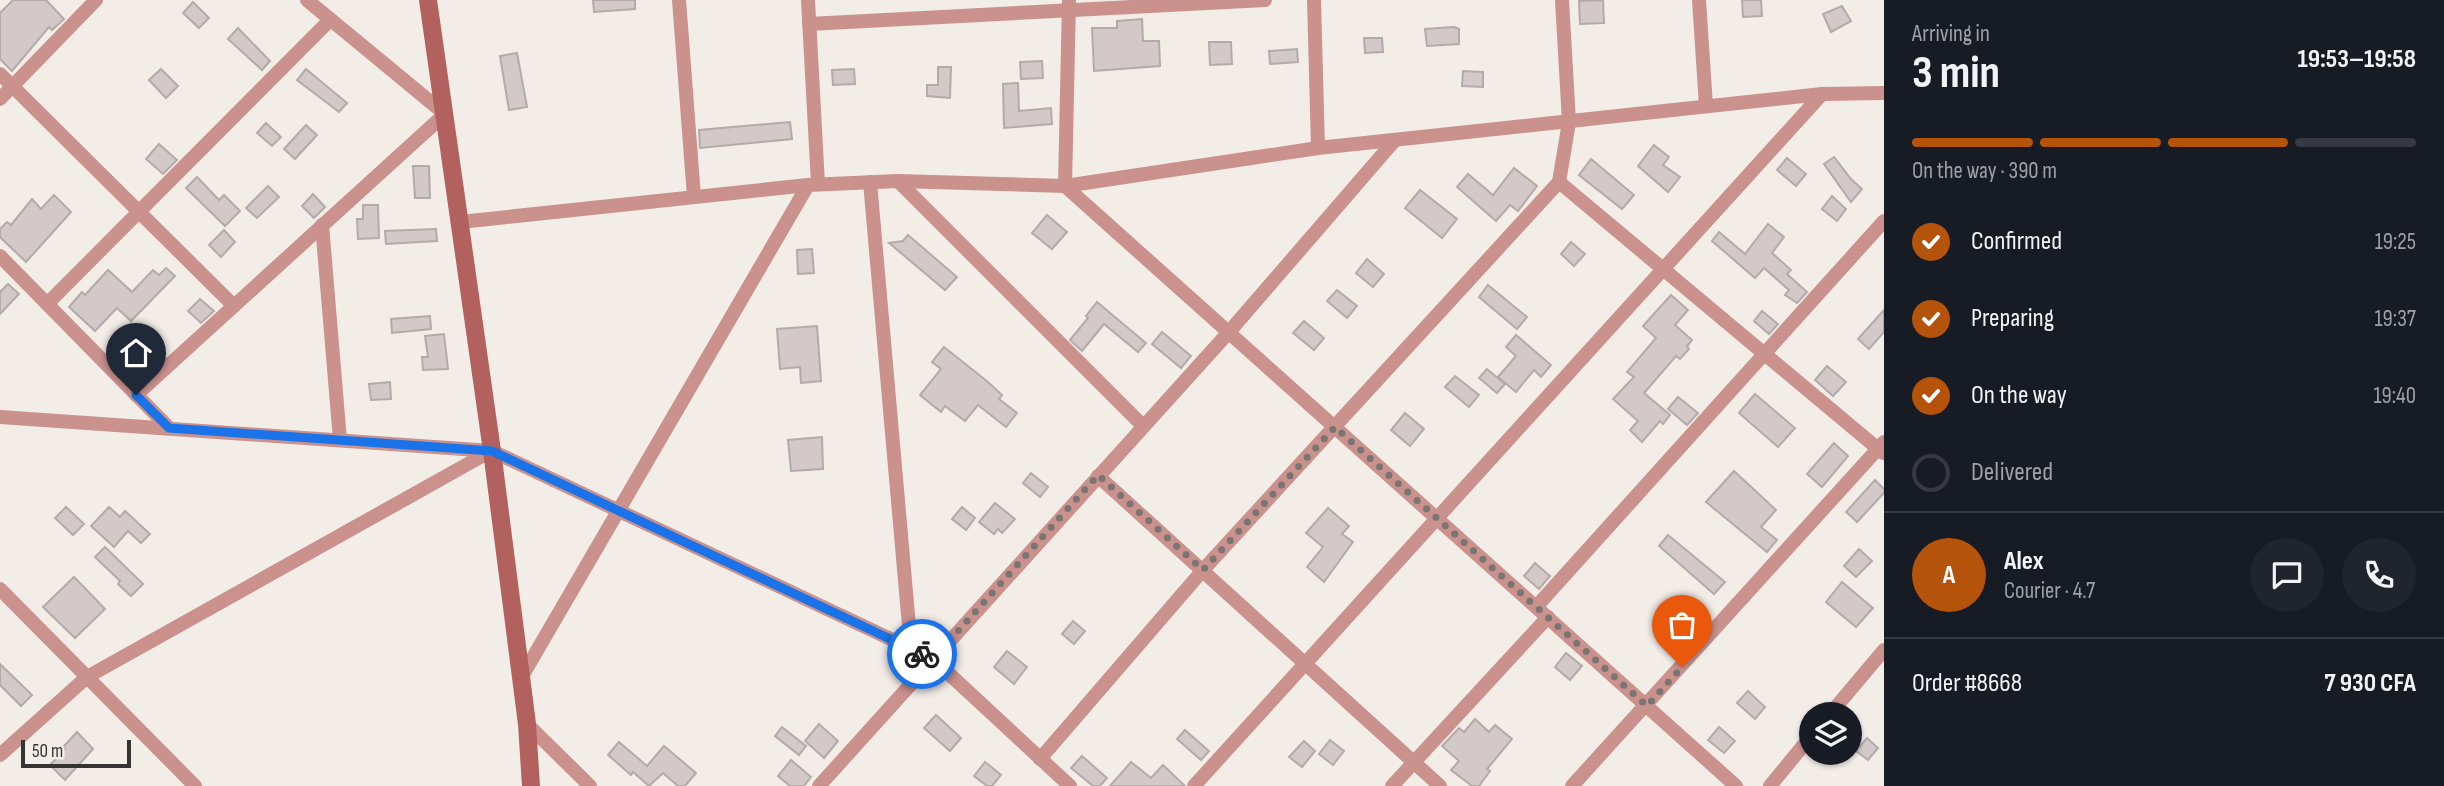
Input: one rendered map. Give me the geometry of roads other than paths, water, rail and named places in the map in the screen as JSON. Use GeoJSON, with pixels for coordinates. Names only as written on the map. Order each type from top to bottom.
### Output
{"type":"FeatureCollection","features":[{"type":"Feature","properties":{"kind":"street"},"geometry":{"type":"LineString","coordinates":[[0,99],[96,0]]}},
{"type":"Feature","properties":{"kind":"street"},"geometry":{"type":"LineString","coordinates":[[307,0],[445,114]]}},
{"type":"Feature","properties":{"kind":"street"},"geometry":{"type":"LineString","coordinates":[[428,0],[492,451],[527,723],[531,786]]}},
{"type":"Feature","properties":{"kind":"street"},"geometry":{"type":"LineString","coordinates":[[679,0],[695,197]]}},
{"type":"Feature","properties":{"kind":"street"},"geometry":{"type":"LineString","coordinates":[[521,678],[813,184],[808,0]]}},
{"type":"Feature","properties":{"kind":"street"},"geometry":{"type":"LineString","coordinates":[[809,24],[1069,5],[1265,0]]}},
{"type":"Feature","properties":{"kind":"street"},"geometry":{"type":"LineString","coordinates":[[1314,0],[1318,148]]}},
{"type":"Feature","properties":{"kind":"street"},"geometry":{"type":"LineString","coordinates":[[1040,759],[1203,570],[1559,182],[1569,122],[1562,0]]}},
{"type":"Feature","properties":{"kind":"street"},"geometry":{"type":"LineString","coordinates":[[1699,0],[1706,106]]}},
{"type":"Feature","properties":{"kind":"street"},"geometry":{"type":"LineString","coordinates":[[1069,5],[1065,186],[1736,786]]}},
{"type":"Feature","properties":{"kind":"street"},"geometry":{"type":"LineString","coordinates":[[47,304],[330,20]]}},
{"type":"Feature","properties":{"kind":"street"},"geometry":{"type":"LineString","coordinates":[[0,74],[234,306]]}},
{"type":"Feature","properties":{"kind":"street"},"geometry":{"type":"LineString","coordinates":[[460,222],[813,184],[898,181],[1065,186],[1318,148],[1822,94],[1884,93]]}},
{"type":"Feature","properties":{"kind":"street"},"geometry":{"type":"LineString","coordinates":[[1194,786],[1822,94]]}},
{"type":"Feature","properties":{"kind":"street"},"geometry":{"type":"LineString","coordinates":[[136,395],[445,114]]}},
{"type":"Feature","properties":{"kind":"street"},"geometry":{"type":"LineString","coordinates":[[820,786],[1228,332],[1395,140]]}},
{"type":"Feature","properties":{"kind":"street"},"geometry":{"type":"LineString","coordinates":[[898,181],[1143,426]]}},
{"type":"Feature","properties":{"kind":"street"},"geometry":{"type":"LineString","coordinates":[[870,182],[911,649]]}},
{"type":"Feature","properties":{"kind":"street"},"geometry":{"type":"LineString","coordinates":[[1559,182],[1882,448],[1572,786]]}},
{"type":"Feature","properties":{"kind":"street"},"geometry":{"type":"LineString","coordinates":[[1392,786],[1765,354],[1884,221]]}},
{"type":"Feature","properties":{"kind":"street"},"geometry":{"type":"LineString","coordinates":[[322,225],[340,440]]}},
{"type":"Feature","properties":{"kind":"street"},"geometry":{"type":"LineString","coordinates":[[0,256],[169,428]]}},
{"type":"Feature","properties":{"kind":"street"},"geometry":{"type":"LineString","coordinates":[[0,417],[492,451],[933,659],[1070,786]]}},
{"type":"Feature","properties":{"kind":"street"},"geometry":{"type":"LineString","coordinates":[[0,755],[87,677],[492,451]]}},
{"type":"Feature","properties":{"kind":"street"},"geometry":{"type":"LineString","coordinates":[[1098,475],[1440,786]]}},
{"type":"Feature","properties":{"kind":"street"},"geometry":{"type":"LineString","coordinates":[[0,589],[195,786]]}},
{"type":"Feature","properties":{"kind":"street"},"geometry":{"type":"LineString","coordinates":[[1840,702],[1884,650]]}},
{"type":"Feature","properties":{"kind":"street"},"geometry":{"type":"LineString","coordinates":[[527,723],[590,786]]}},
{"type":"Feature","properties":{"kind":"street"},"geometry":{"type":"LineString","coordinates":[[1770,786],[1799,751]]}}]}
